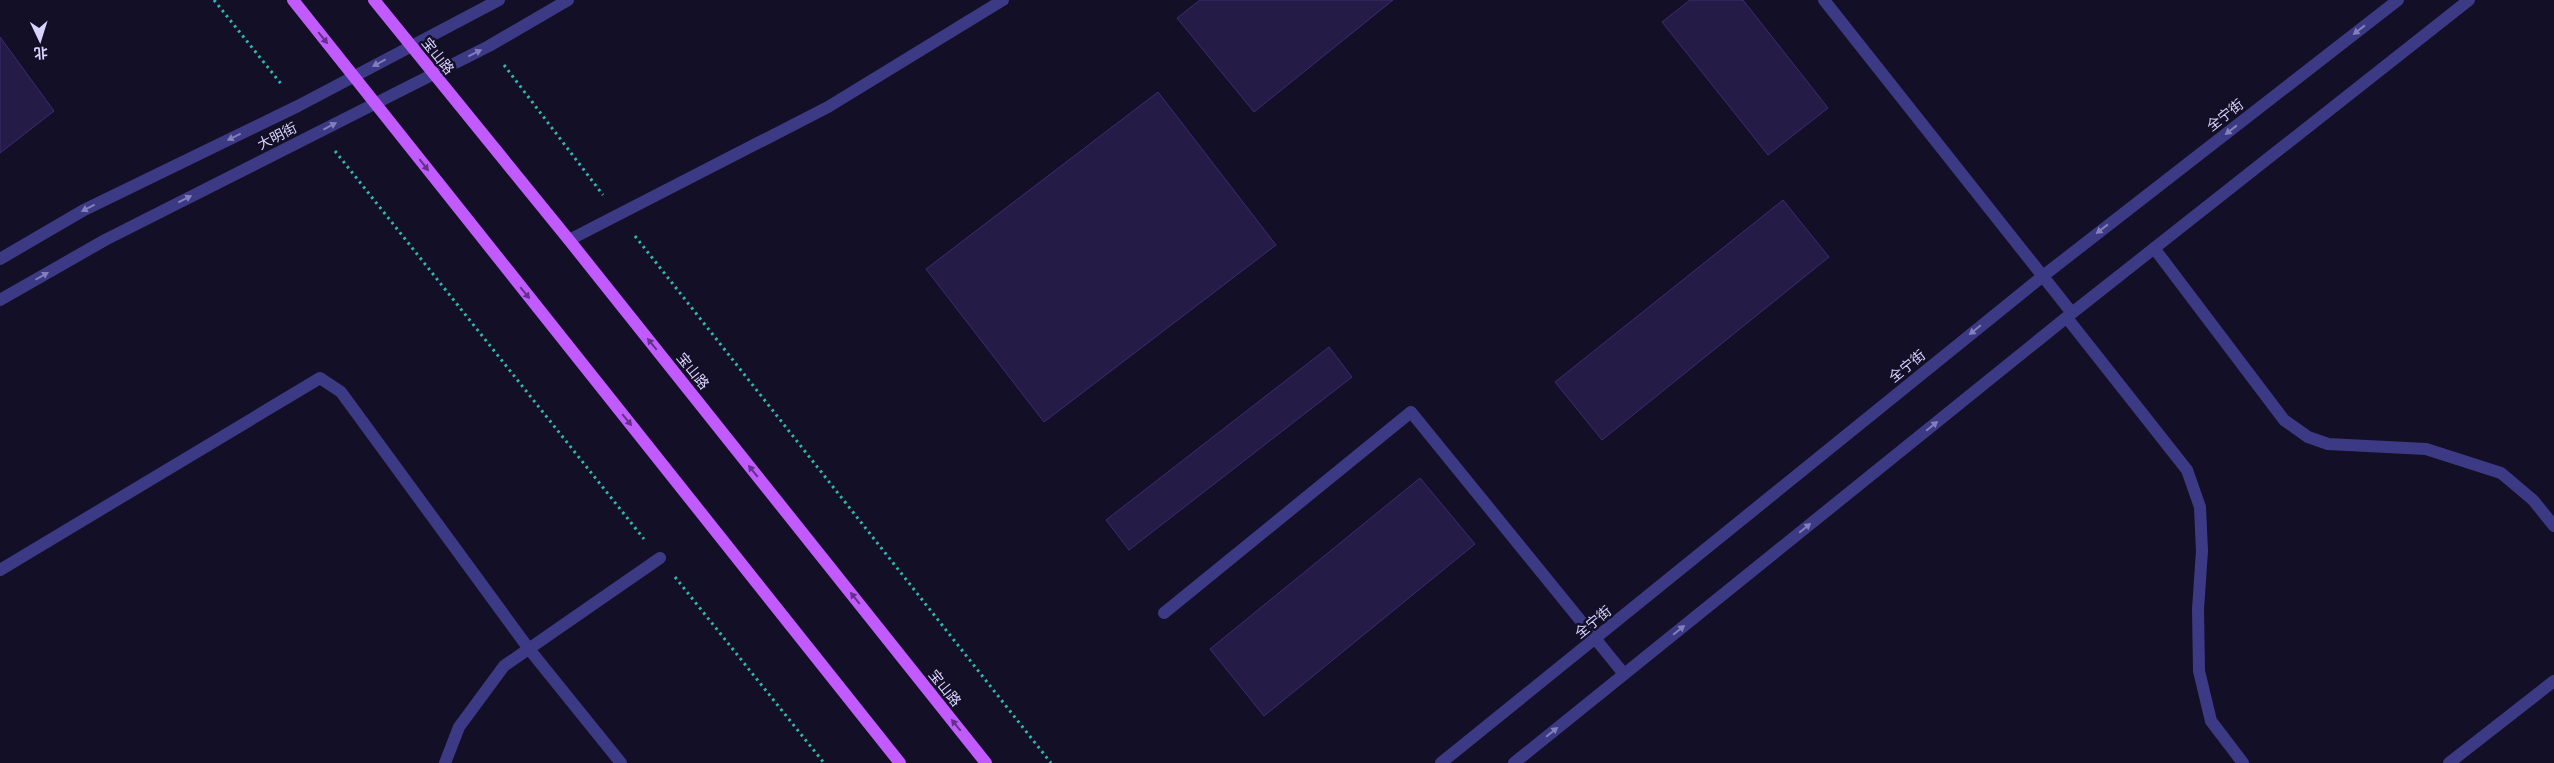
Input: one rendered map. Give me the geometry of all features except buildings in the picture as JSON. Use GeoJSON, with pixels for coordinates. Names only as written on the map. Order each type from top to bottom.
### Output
{"type":"FeatureCollection","features":[{"type":"Feature","properties":{"kind":"main road"},"geometry":{"type":"LineString","coordinates":[[293,0],[900,763]]}},
{"type":"Feature","properties":{"kind":"main road","name":"宝山路"},"geometry":{"type":"LineString","coordinates":[[374,0],[432,74],[569,240],[986,763]]}},
{"type":"Feature","properties":{"kind":"street","name":"大明街"},"geometry":{"type":"LineString","coordinates":[[0,259],[84,210],[298,106],[500,0]]}},
{"type":"Feature","properties":{"kind":"street","name":"大明街"},"geometry":{"type":"LineString","coordinates":[[0,300],[105,240],[489,46],[568,0]]}},
{"type":"Feature","properties":{"kind":"street"},"geometry":{"type":"LineString","coordinates":[[569,240],[828,107],[1003,0]]}},
{"type":"Feature","properties":{"kind":"street"},"geometry":{"type":"LineString","coordinates":[[1824,0],[2043,276],[2069,315],[2187,470],[2200,507],[2202,551],[2198,609],[2199,671],[2211,720],[2243,763]]}},
{"type":"Feature","properties":{"kind":"street","name":"全宁街"},"geometry":{"type":"LineString","coordinates":[[1441,763],[2043,276],[2398,0]]}},
{"type":"Feature","properties":{"kind":"street"},"geometry":{"type":"LineString","coordinates":[[1514,763],[2069,315],[2469,0]]}},
{"type":"Feature","properties":{"kind":"street"},"geometry":{"type":"LineString","coordinates":[[2154,248],[2284,420],[2308,437],[2328,444],[2426,449],[2501,472],[2533,500],[2554,526]]}},
{"type":"Feature","properties":{"kind":"street"},"geometry":{"type":"LineString","coordinates":[[0,570],[320,378],[341,392],[529,648],[621,763]]}},
{"type":"Feature","properties":{"kind":"street"},"geometry":{"type":"LineString","coordinates":[[1164,613],[1410,412],[1624,674]]}},
{"type":"Feature","properties":{"kind":"street"},"geometry":{"type":"LineString","coordinates":[[445,763],[459,727],[504,666],[660,558]]}},
{"type":"Feature","properties":{"kind":"street"},"geometry":{"type":"LineString","coordinates":[[2449,763],[2554,681]]}},
{"type":"Feature","properties":{"kind":"path"},"geometry":{"type":"LineString","coordinates":[[214,0],[298,106]]}},
{"type":"Feature","properties":{"kind":"path"},"geometry":{"type":"LineString","coordinates":[[489,46],[618,215],[1051,763]]}},
{"type":"Feature","properties":{"kind":"path"},"geometry":{"type":"LineString","coordinates":[[319,131],[824,763]]}}]}
